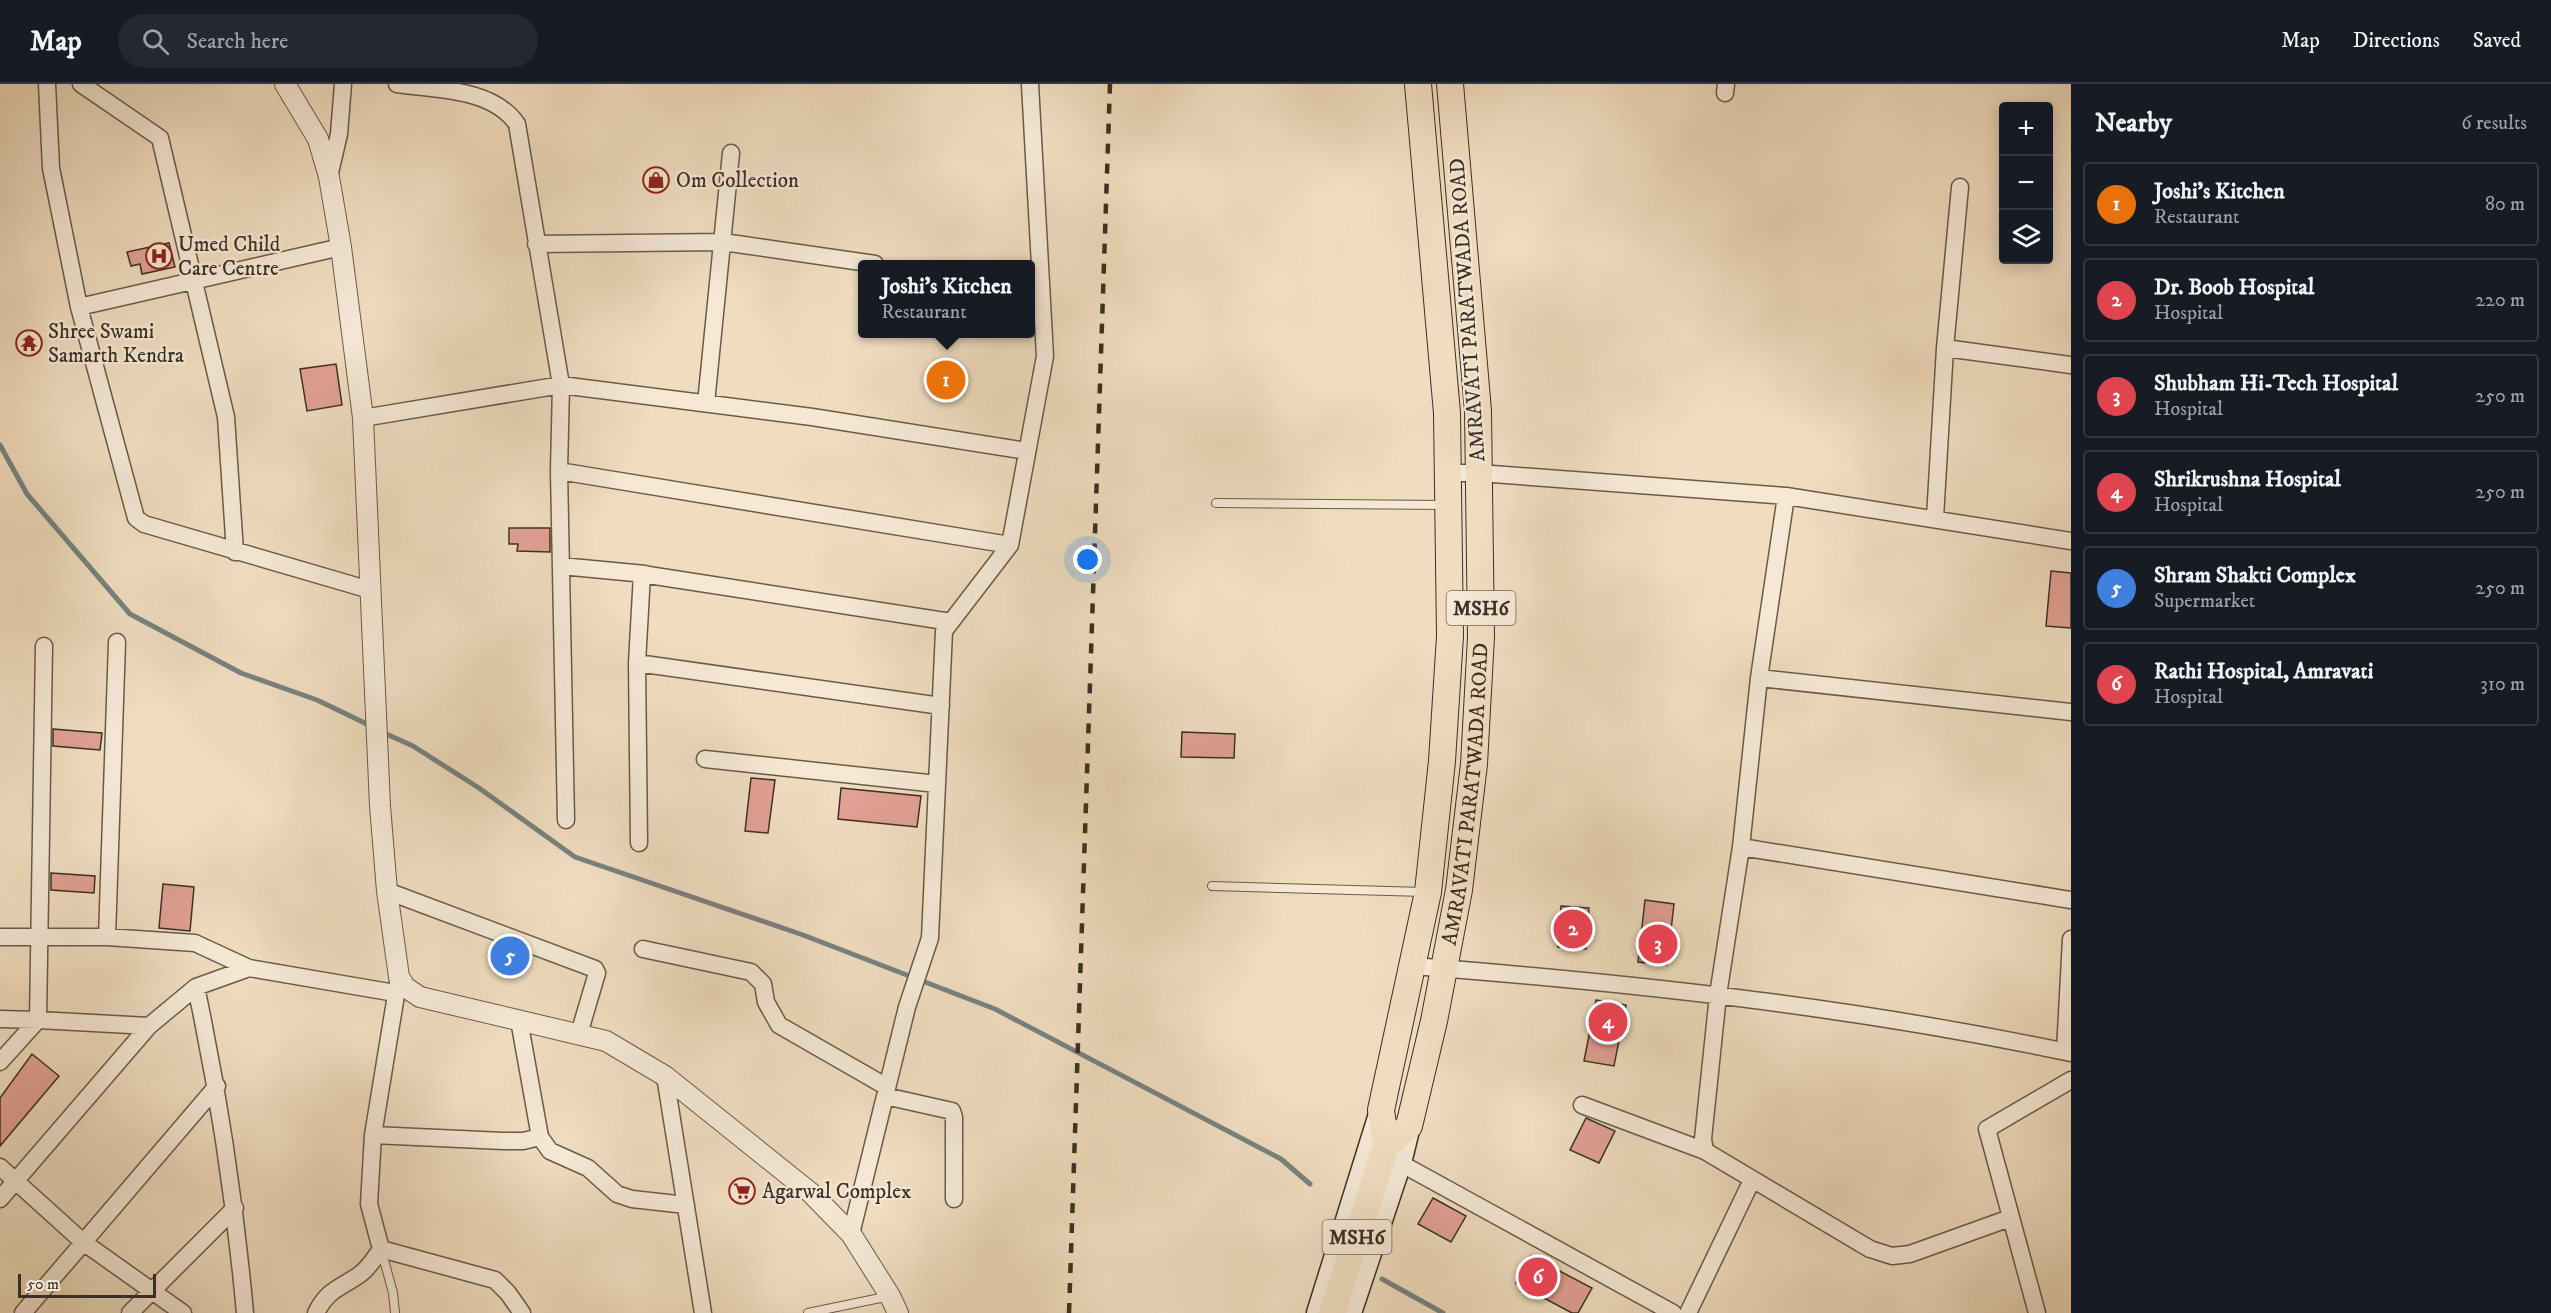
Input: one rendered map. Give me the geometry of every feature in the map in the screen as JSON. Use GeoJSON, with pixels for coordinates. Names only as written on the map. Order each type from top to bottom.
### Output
{"type":"FeatureCollection","features":[{"type":"Feature","properties":{"kind":"main road","name":"MSH6"},"geometry":{"type":"LineString","coordinates":[[1318,1313],[1381,1110],[1428,892],[1442,761],[1450,636],[1447,413],[1418,84]]}},
{"type":"Feature","properties":{"kind":"main road","name":"AMRAVATI PARATWADA ROAD"},"geometry":{"type":"LineString","coordinates":[[1389,1157],[1409,1126],[1459,890],[1474,764],[1482,637],[1478,411],[1450,84]]}},
{"type":"Feature","properties":{"kind":"main road","name":"MSH6"},"geometry":{"type":"LineString","coordinates":[[1350,1313],[1389,1157],[1381,1110]]}},
{"type":"Feature","properties":{"kind":"main road","name":"MSH6"},"geometry":{"type":"LineString","coordinates":[[1332,1313],[1389,1157]]}},
{"type":"Feature","properties":{"kind":"street"},"geometry":{"type":"LineString","coordinates":[[47,84],[51,168],[79,307],[136,518],[144,525],[370,590]]}},
{"type":"Feature","properties":{"kind":"street"},"geometry":{"type":"LineString","coordinates":[[81,84],[160,138],[226,417],[235,552]]}},
{"type":"Feature","properties":{"kind":"street"},"geometry":{"type":"LineString","coordinates":[[285,84],[318,139],[329,177],[341,247],[363,418],[380,806],[397,985],[373,1135],[369,1204],[381,1249]]}},
{"type":"Feature","properties":{"kind":"street"},"geometry":{"type":"LineString","coordinates":[[329,177],[339,134],[343,84]]}},
{"type":"Feature","properties":{"kind":"street"},"geometry":{"type":"LineString","coordinates":[[397,84],[486,98],[508,111],[517,124],[561,385],[559,471],[566,820]]}},
{"type":"Feature","properties":{"kind":"street"},"geometry":{"type":"LineString","coordinates":[[851,1234],[907,1007],[925,960],[930,938],[944,631],[1010,545],[1045,356],[1036,289],[1029,84]]}},
{"type":"Feature","properties":{"kind":"street"},"geometry":{"type":"LineString","coordinates":[[706,403],[731,153]]}},
{"type":"Feature","properties":{"kind":"street"},"geometry":{"type":"LineString","coordinates":[[1935,518],[1945,348],[1960,187]]}},
{"type":"Feature","properties":{"kind":"street"},"geometry":{"type":"LineString","coordinates":[[536,244],[723,242],[858,262]]}},
{"type":"Feature","properties":{"kind":"street"},"geometry":{"type":"LineString","coordinates":[[79,307],[341,247]]}},
{"type":"Feature","properties":{"kind":"street"},"geometry":{"type":"LineString","coordinates":[[1945,348],[2071,364]]}},
{"type":"Feature","properties":{"kind":"street"},"geometry":{"type":"LineString","coordinates":[[363,418],[561,385],[812,417],[1027,451]]}},
{"type":"Feature","properties":{"kind":"street"},"geometry":{"type":"LineString","coordinates":[[559,471],[1010,545]]}},
{"type":"Feature","properties":{"kind":"street"},"geometry":{"type":"LineString","coordinates":[[1447,473],[1479,473],[1786,496],[2071,541]]}},
{"type":"Feature","properties":{"kind":"street"},"geometry":{"type":"LineString","coordinates":[[1705,1151],[1703,1139],[1718,995],[1741,847],[1759,678],[1786,496]]}},
{"type":"Feature","properties":{"kind":"street"},"geometry":{"type":"LineString","coordinates":[[561,566],[645,574],[951,621]]}},
{"type":"Feature","properties":{"kind":"street"},"geometry":{"type":"LineString","coordinates":[[639,843],[637,663],[640,577],[645,574]]}},
{"type":"Feature","properties":{"kind":"street"},"geometry":{"type":"LineString","coordinates":[[107,937],[117,642]]}},
{"type":"Feature","properties":{"kind":"street"},"geometry":{"type":"LineString","coordinates":[[0,1062],[38,1020],[44,646]]}},
{"type":"Feature","properties":{"kind":"street"},"geometry":{"type":"LineString","coordinates":[[637,663],[941,706]]}},
{"type":"Feature","properties":{"kind":"street"},"geometry":{"type":"LineString","coordinates":[[1759,678],[2071,712]]}},
{"type":"Feature","properties":{"kind":"street"},"geometry":{"type":"LineString","coordinates":[[705,759],[937,784]]}},
{"type":"Feature","properties":{"kind":"street"},"geometry":{"type":"LineString","coordinates":[[1741,847],[2071,900]]}},
{"type":"Feature","properties":{"kind":"street"},"geometry":{"type":"LineString","coordinates":[[387,891],[595,969],[597,973],[579,1034]]}},
{"type":"Feature","properties":{"kind":"street"},"geometry":{"type":"LineString","coordinates":[[0,937],[107,937],[195,943],[249,968],[397,985],[405,987],[420,998],[606,1041],[664,1076],[811,1193],[851,1234],[894,1304]]}},
{"type":"Feature","properties":{"kind":"street"},"geometry":{"type":"LineString","coordinates":[[1413,966],[1718,995],[1970,1032],[2068,1052],[2071,939]]}},
{"type":"Feature","properties":{"kind":"street"},"geometry":{"type":"LineString","coordinates":[[643,949],[751,972],[763,984],[769,1009],[779,1025],[886,1092],[952,1111],[954,1117],[954,1199]]}},
{"type":"Feature","properties":{"kind":"street"},"geometry":{"type":"LineString","coordinates":[[0,1199],[149,1026],[196,987],[249,968]]}},
{"type":"Feature","properties":{"kind":"street"},"geometry":{"type":"LineString","coordinates":[[196,987],[217,1086],[235,1208],[245,1313]]}},
{"type":"Feature","properties":{"kind":"street"},"geometry":{"type":"LineString","coordinates":[[0,1019],[149,1026]]}},
{"type":"Feature","properties":{"kind":"street"},"geometry":{"type":"LineString","coordinates":[[519,1020],[540,1137],[550,1151],[588,1168],[616,1194],[632,1199],[686,1205]]}},
{"type":"Feature","properties":{"kind":"street"},"geometry":{"type":"LineString","coordinates":[[664,1076],[703,1313]]}},
{"type":"Feature","properties":{"kind":"street"},"geometry":{"type":"LineString","coordinates":[[2037,1313],[1987,1129],[2071,1080]]}},
{"type":"Feature","properties":{"kind":"street"},"geometry":{"type":"LineString","coordinates":[[23,1313],[217,1086]]}},
{"type":"Feature","properties":{"kind":"street"},"geometry":{"type":"LineString","coordinates":[[1582,1105],[1705,1151],[1870,1249],[1892,1256],[1910,1254],[2010,1218]]}},
{"type":"Feature","properties":{"kind":"street"},"geometry":{"type":"LineString","coordinates":[[373,1135],[503,1142],[540,1137]]}},
{"type":"Feature","properties":{"kind":"street"},"geometry":{"type":"LineString","coordinates":[[1389,1157],[1673,1313]]}},
{"type":"Feature","properties":{"kind":"street"},"geometry":{"type":"LineString","coordinates":[[0,1167],[83,1242],[183,1313]]}},
{"type":"Feature","properties":{"kind":"street"},"geometry":{"type":"LineString","coordinates":[[1688,1313],[1752,1180]]}},
{"type":"Feature","properties":{"kind":"street"},"geometry":{"type":"LineString","coordinates":[[130,1313],[149,1291],[235,1208]]}},
{"type":"Feature","properties":{"kind":"street"},"geometry":{"type":"LineString","coordinates":[[316,1313],[329,1293],[360,1275],[381,1249]]}},
{"type":"Feature","properties":{"kind":"street"},"geometry":{"type":"LineString","coordinates":[[381,1249],[495,1280],[508,1293],[522,1313]]}},
{"type":"Feature","properties":{"kind":"lane"},"geometry":{"type":"LineString","coordinates":[[1216,503],[1448,505]]}},
{"type":"Feature","properties":{"kind":"lane"},"geometry":{"type":"LineString","coordinates":[[1212,886],[1428,892]]}},
{"type":"Feature","properties":{"kind":"lane"},"geometry":{"type":"LineString","coordinates":[[381,1249],[393,1293],[395,1313]]}},
{"type":"Feature","properties":{"kind":"lane"},"geometry":{"type":"LineString","coordinates":[[808,1313],[894,1304]]}},
{"type":"Feature","properties":{"kind":"building"},"geometry":{"type":"Polygon","coordinates":[[[169,243],[175,267],[142,274],[140,264],[131,266],[127,252],[169,243]]]}},
{"type":"Feature","properties":{"kind":"building"},"geometry":{"type":"Polygon","coordinates":[[[336,364],[342,405],[307,411],[300,369],[336,364]]]}},
{"type":"Feature","properties":{"kind":"building"},"geometry":{"type":"Polygon","coordinates":[[[509,528],[550,528],[550,552],[517,551],[518,544],[509,544],[509,528]]]}},
{"type":"Feature","properties":{"kind":"building"},"geometry":{"type":"Polygon","coordinates":[[[2051,571],[2071,573],[2071,628],[2046,626],[2051,571]]]}},
{"type":"Feature","properties":{"kind":"building"},"geometry":{"type":"Polygon","coordinates":[[[53,729],[102,733],[100,750],[53,746],[53,729]]]}},
{"type":"Feature","properties":{"kind":"building"},"geometry":{"type":"Polygon","coordinates":[[[1182,732],[1235,734],[1234,758],[1181,757],[1182,732]]]}},
{"type":"Feature","properties":{"kind":"building"},"geometry":{"type":"Polygon","coordinates":[[[751,778],[775,780],[768,833],[745,831],[751,778]]]}},
{"type":"Feature","properties":{"kind":"building"},"geometry":{"type":"Polygon","coordinates":[[[841,788],[921,796],[917,827],[838,819],[841,788]]]}},
{"type":"Feature","properties":{"kind":"building"},"geometry":{"type":"Polygon","coordinates":[[[51,873],[95,876],[94,893],[51,890],[51,873]]]}},
{"type":"Feature","properties":{"kind":"building"},"geometry":{"type":"Polygon","coordinates":[[[163,884],[194,887],[190,931],[159,928],[163,884]]]}},
{"type":"Feature","properties":{"kind":"building"},"geometry":{"type":"Polygon","coordinates":[[[1645,900],[1674,904],[1667,965],[1638,962],[1645,900]]]}},
{"type":"Feature","properties":{"kind":"building"},"geometry":{"type":"Polygon","coordinates":[[[1561,906],[1589,908],[1586,949],[1558,947],[1561,906]]]}},
{"type":"Feature","properties":{"kind":"building"},"geometry":{"type":"Polygon","coordinates":[[[1596,1000],[1626,1005],[1614,1066],[1584,1061],[1596,1000]]]}},
{"type":"Feature","properties":{"kind":"building"},"geometry":{"type":"Polygon","coordinates":[[[32,1054],[59,1076],[0,1146],[0,1098],[32,1054]]]}},
{"type":"Feature","properties":{"kind":"building"},"geometry":{"type":"Polygon","coordinates":[[[1586,1118],[1615,1131],[1599,1163],[1570,1150],[1586,1118]]]}},
{"type":"Feature","properties":{"kind":"building"},"geometry":{"type":"Polygon","coordinates":[[[1433,1198],[1466,1216],[1451,1242],[1418,1224],[1433,1198]]]}},
{"type":"Feature","properties":{"kind":"building"},"geometry":{"type":"Polygon","coordinates":[[[1531,1256],[1592,1288],[1578,1313],[1572,1313],[1516,1283],[1531,1256]]]}},
{"type":"Feature","properties":{"kind":"waterway"},"geometry":{"type":"LineString","coordinates":[[0,445],[27,494],[130,614],[241,673],[317,700],[371,726]]}},
{"type":"Feature","properties":{"kind":"waterway"},"geometry":{"type":"LineString","coordinates":[[382,732],[413,746],[479,788],[575,857],[803,935],[995,1009],[1281,1159],[1310,1184]]}},
{"type":"Feature","properties":{"kind":"waterway"},"geometry":{"type":"LineString","coordinates":[[1382,1279],[1443,1313]]}},
{"type":"Feature","properties":{"kind":"railway"},"geometry":{"type":"LineString","coordinates":[[1069,1313],[1110,84]]}},
{"type":"Feature","properties":{"kind":"place","name":"Om Collection"},"geometry":{"type":"Point","coordinates":[656,180]}},
{"type":"Feature","properties":{"kind":"place","name":"Umed Child Care Centre"},"geometry":{"type":"Point","coordinates":[159,256]}},
{"type":"Feature","properties":{"kind":"place","name":"Shree Swami Samarth Kendra"},"geometry":{"type":"Point","coordinates":[29,343]}},
{"type":"Feature","properties":{"kind":"place","name":"Joshi's Kitchen"},"geometry":{"type":"Point","coordinates":[946,380]}},
{"type":"Feature","properties":{"kind":"place","name":"Dr. Boob Hospital"},"geometry":{"type":"Point","coordinates":[1573,929]}},
{"type":"Feature","properties":{"kind":"place","name":"Shubham Hi-Tech Hospital"},"geometry":{"type":"Point","coordinates":[1658,944]}},
{"type":"Feature","properties":{"kind":"place","name":"Shram Shakti Complex"},"geometry":{"type":"Point","coordinates":[510,956]}},
{"type":"Feature","properties":{"kind":"place","name":"Shrikrushna Hospital"},"geometry":{"type":"Point","coordinates":[1608,1022]}},
{"type":"Feature","properties":{"kind":"place","name":"Agarwal Complex"},"geometry":{"type":"Point","coordinates":[742,1191]}},
{"type":"Feature","properties":{"kind":"place","name":"Rathi Hospital, Amravati"},"geometry":{"type":"Point","coordinates":[1538,1277]}}]}
